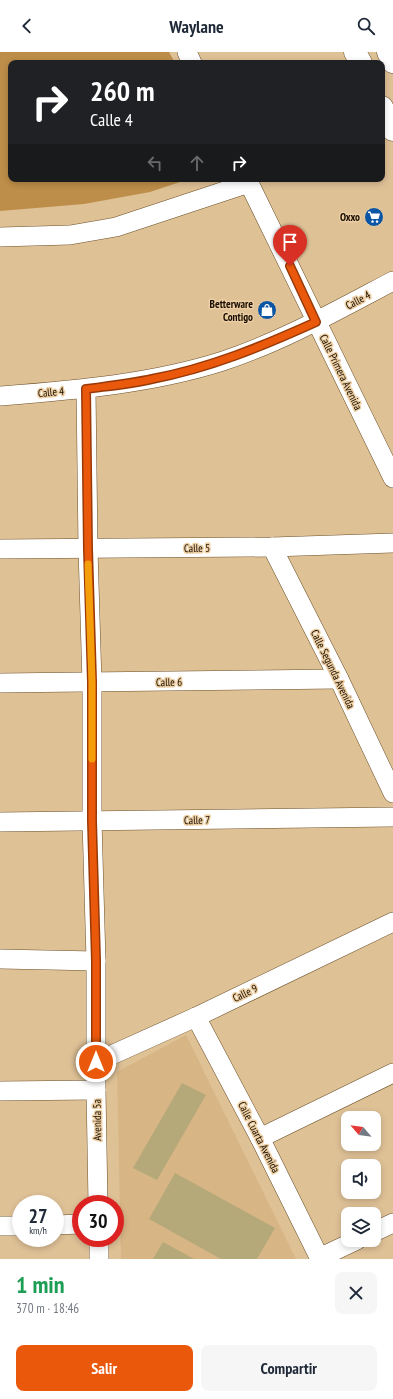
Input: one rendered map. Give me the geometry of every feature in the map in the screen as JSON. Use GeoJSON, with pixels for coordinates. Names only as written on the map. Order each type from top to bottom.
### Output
{"type":"FeatureCollection","features":[{"type":"Feature","properties":{"kind":"main road"},"geometry":{"type":"LineString","coordinates":[[388,52],[393,62]]}},
{"type":"Feature","properties":{"kind":"main road"},"geometry":{"type":"LineString","coordinates":[[385,113],[393,130]]}},
{"type":"Feature","properties":{"kind":"street"},"geometry":{"type":"LineString","coordinates":[[0,237],[70,235],[116,227],[245,182]]}},
{"type":"Feature","properties":{"kind":"street","name":"Calle Primera Avenida"},"geometry":{"type":"LineString","coordinates":[[248,182],[393,478]]}},
{"type":"Feature","properties":{"kind":"street","name":"Calle 4"},"geometry":{"type":"LineString","coordinates":[[0,396],[86,389],[152,380],[224,360],[271,342],[316,322],[393,281]]}},
{"type":"Feature","properties":{"kind":"street","name":"Avenida 5a"},"geometry":{"type":"LineString","coordinates":[[86,389],[88,549],[92,682],[92,821],[96,961],[98,1195]]}},
{"type":"Feature","properties":{"kind":"street","name":"Calle 5"},"geometry":{"type":"LineString","coordinates":[[0,549],[272,547],[393,543]]}},
{"type":"Feature","properties":{"kind":"street","name":"Calle Segunda Avenida"},"geometry":{"type":"LineString","coordinates":[[272,547],[339,679],[393,793]]}},
{"type":"Feature","properties":{"kind":"street","name":"Calle 6"},"geometry":{"type":"LineString","coordinates":[[0,684],[339,679]]}},
{"type":"Feature","properties":{"kind":"street","name":"Calle 7"},"geometry":{"type":"LineString","coordinates":[[0,822],[393,817]]}},
{"type":"Feature","properties":{"kind":"street","name":"Calle 9"},"geometry":{"type":"LineString","coordinates":[[96,1062],[196,1017],[393,922]]}},
{"type":"Feature","properties":{"kind":"street"},"geometry":{"type":"LineString","coordinates":[[0,960],[96,961]]}},
{"type":"Feature","properties":{"kind":"street","name":"Calle Cuarta Avenida"},"geometry":{"type":"LineString","coordinates":[[196,1017],[260,1138],[319,1258]]}},
{"type":"Feature","properties":{"kind":"street"},"geometry":{"type":"LineString","coordinates":[[260,1138],[393,1073]]}},
{"type":"Feature","properties":{"kind":"street"},"geometry":{"type":"LineString","coordinates":[[0,1090],[96,1090]]}},
{"type":"Feature","properties":{"kind":"street"},"geometry":{"type":"LineString","coordinates":[[381,1229],[393,1223]]}},
{"type":"Feature","properties":{"kind":"street"},"geometry":{"type":"LineString","coordinates":[[0,1226],[12,1226]]}},
{"type":"Feature","properties":{"kind":"street"},"geometry":{"type":"LineString","coordinates":[[99,1247],[99,1259]]}},
{"type":"Feature","properties":{"kind":"street"},"geometry":{"type":"LineString","coordinates":[[319,1258],[343,1247]]}},
{"type":"Feature","properties":{"kind":"shaded area"},"geometry":{"type":"Polygon","coordinates":[[[0,52],[169,52],[173,60],[8,60],[8,182],[180,182],[150,192],[84,204],[0,211],[0,52]]]}},
{"type":"Feature","properties":{"kind":"shaded area"},"geometry":{"type":"Polygon","coordinates":[[[186,1035],[296,1259],[121,1259],[121,1247],[124,1247],[124,1195],[120,1195],[117,1072],[186,1035]]]}},
{"type":"Feature","properties":{"kind":"building"},"geometry":{"type":"Polygon","coordinates":[[[182,1083],[206,1095],[157,1180],[133,1168],[182,1083]]]}},
{"type":"Feature","properties":{"kind":"building"},"geometry":{"type":"Polygon","coordinates":[[[175,1173],[275,1228],[257,1259],[221,1259],[149,1219],[175,1173]]]}},
{"type":"Feature","properties":{"kind":"building"},"geometry":{"type":"Polygon","coordinates":[[[163,1242],[194,1259],[153,1259],[163,1242]]]}},
{"type":"Feature","properties":{"kind":"slow traffic"},"geometry":{"type":"LineString","coordinates":[[88,564],[92,682],[92,759]]}},
{"type":"Feature","properties":{"kind":"place","name":"Oxxo"},"geometry":{"type":"Point","coordinates":[374,217]}},
{"type":"Feature","properties":{"kind":"place","name":"Betterware Contigo"},"geometry":{"type":"Point","coordinates":[267,310]}},
{"type":"Feature","properties":{"kind":"route"},"geometry":{"type":"LineString","coordinates":[[96,1062],[96,961],[92,821],[92,682],[88,549],[86,389],[152,380],[187,371],[224,360],[271,342],[316,322],[290,266]]}}]}
